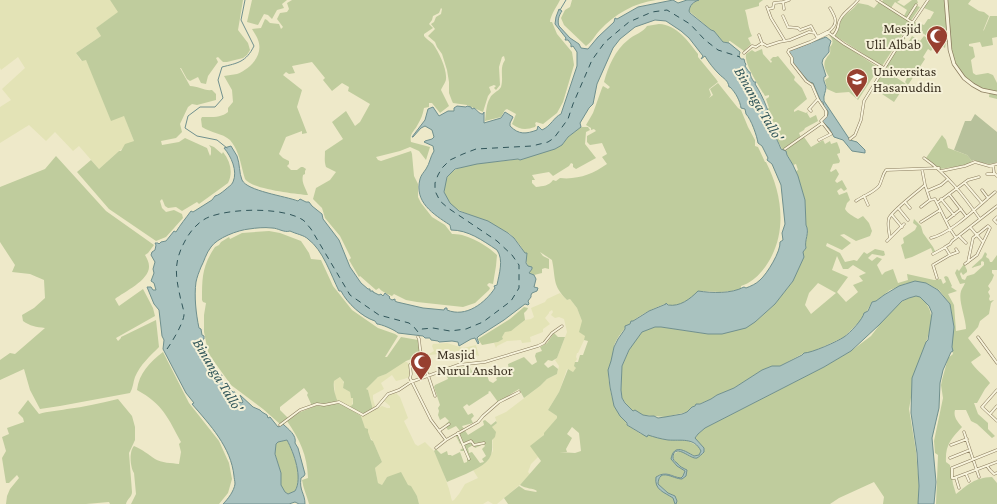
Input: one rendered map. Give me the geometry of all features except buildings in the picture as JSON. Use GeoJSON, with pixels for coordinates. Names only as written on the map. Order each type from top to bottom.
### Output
{"type":"FeatureCollection","features":[{"type":"Feature","properties":{"kind":"street"},"geometry":{"type":"LineString","coordinates":[[785,41],[767,8],[773,8],[774,3],[789,0]]}},
{"type":"Feature","properties":{"kind":"street"},"geometry":{"type":"LineString","coordinates":[[785,149],[823,123],[822,120],[827,113],[812,85],[806,81],[792,64],[788,52],[790,49],[838,30],[841,17],[858,0]]}},
{"type":"Feature","properties":{"kind":"street"},"geometry":{"type":"LineString","coordinates":[[877,0],[913,23]]}},
{"type":"Feature","properties":{"kind":"street"},"geometry":{"type":"LineString","coordinates":[[850,140],[855,135],[861,120],[864,101],[928,0]]}},
{"type":"Feature","properties":{"kind":"street"},"geometry":{"type":"LineString","coordinates":[[946,0],[950,50],[954,64],[964,78],[973,85],[982,90],[997,93]]}},
{"type":"Feature","properties":{"kind":"street"},"geometry":{"type":"LineString","coordinates":[[782,2],[784,9]]}},
{"type":"Feature","properties":{"kind":"street"},"geometry":{"type":"LineString","coordinates":[[907,19],[916,5]]}},
{"type":"Feature","properties":{"kind":"street"},"geometry":{"type":"LineString","coordinates":[[783,16],[788,27],[800,30],[812,26],[817,37],[830,34],[834,28],[835,16],[830,8]]}},
{"type":"Feature","properties":{"kind":"street"},"geometry":{"type":"LineString","coordinates":[[744,53],[752,46],[756,47],[762,44],[770,46],[809,32],[815,33]]}},
{"type":"Feature","properties":{"kind":"street"},"geometry":{"type":"LineString","coordinates":[[759,34],[762,44]]}},
{"type":"Feature","properties":{"kind":"street"},"geometry":{"type":"LineString","coordinates":[[830,34],[884,68]]}},
{"type":"Feature","properties":{"kind":"street"},"geometry":{"type":"LineString","coordinates":[[811,111],[809,109],[818,99]]}},
{"type":"Feature","properties":{"kind":"street"},"geometry":{"type":"LineString","coordinates":[[820,140],[831,134],[823,123]]}},
{"type":"Feature","properties":{"kind":"street"},"geometry":{"type":"LineString","coordinates":[[924,158],[940,170],[957,188],[980,219]]}},
{"type":"Feature","properties":{"kind":"street"},"geometry":{"type":"LineString","coordinates":[[856,201],[876,189],[886,170],[922,168],[940,170],[976,162],[989,166],[997,164]]}},
{"type":"Feature","properties":{"kind":"street"},"geometry":{"type":"LineString","coordinates":[[993,165],[994,174]]}},
{"type":"Feature","properties":{"kind":"street"},"geometry":{"type":"LineString","coordinates":[[922,168],[930,200]]}},
{"type":"Feature","properties":{"kind":"street"},"geometry":{"type":"LineString","coordinates":[[988,174],[997,176]]}},
{"type":"Feature","properties":{"kind":"street"},"geometry":{"type":"LineString","coordinates":[[936,203],[970,179],[978,177]]}},
{"type":"Feature","properties":{"kind":"street"},"geometry":{"type":"LineString","coordinates":[[927,191],[942,185],[948,179]]}},
{"type":"Feature","properties":{"kind":"street"},"geometry":{"type":"LineString","coordinates":[[964,183],[982,203]]}},
{"type":"Feature","properties":{"kind":"street"},"geometry":{"type":"LineString","coordinates":[[890,238],[889,221],[892,215],[904,202],[925,186]]}},
{"type":"Feature","properties":{"kind":"street"},"geometry":{"type":"LineString","coordinates":[[982,190],[988,198]]}},
{"type":"Feature","properties":{"kind":"street"},"geometry":{"type":"LineString","coordinates":[[932,238],[950,229],[995,192]]}},
{"type":"Feature","properties":{"kind":"street"},"geometry":{"type":"LineString","coordinates":[[949,194],[966,216]]}},
{"type":"Feature","properties":{"kind":"street"},"geometry":{"type":"LineString","coordinates":[[864,196],[868,205]]}},
{"type":"Feature","properties":{"kind":"street"},"geometry":{"type":"LineString","coordinates":[[921,207],[934,198],[956,238]]}},
{"type":"Feature","properties":{"kind":"street"},"geometry":{"type":"LineString","coordinates":[[941,199],[954,215]]}},
{"type":"Feature","properties":{"kind":"street"},"geometry":{"type":"LineString","coordinates":[[904,202],[910,208]]}},
{"type":"Feature","properties":{"kind":"street"},"geometry":{"type":"LineString","coordinates":[[933,254],[945,247],[997,206]]}},
{"type":"Feature","properties":{"kind":"street"},"geometry":{"type":"LineString","coordinates":[[898,208],[908,220]]}},
{"type":"Feature","properties":{"kind":"street"},"geometry":{"type":"LineString","coordinates":[[946,220],[961,209]]}},
{"type":"Feature","properties":{"kind":"street"},"geometry":{"type":"LineString","coordinates":[[920,222],[940,210]]}},
{"type":"Feature","properties":{"kind":"street"},"geometry":{"type":"LineString","coordinates":[[892,215],[902,227]]}},
{"type":"Feature","properties":{"kind":"street"},"geometry":{"type":"LineString","coordinates":[[996,219],[997,223]]}},
{"type":"Feature","properties":{"kind":"street"},"geometry":{"type":"LineString","coordinates":[[888,241],[904,224]]}},
{"type":"Feature","properties":{"kind":"street"},"geometry":{"type":"LineString","coordinates":[[965,264],[968,262],[975,257],[990,228],[988,226],[973,238],[968,262]]}},
{"type":"Feature","properties":{"kind":"street"},"geometry":{"type":"LineString","coordinates":[[970,227],[983,241]]}},
{"type":"Feature","properties":{"kind":"street"},"geometry":{"type":"LineString","coordinates":[[984,229],[987,234]]}},
{"type":"Feature","properties":{"kind":"street"},"geometry":{"type":"LineString","coordinates":[[959,236],[966,242]]}},
{"type":"Feature","properties":{"kind":"street"},"geometry":{"type":"LineString","coordinates":[[945,247],[950,255]]}},
{"type":"Feature","properties":{"kind":"street"},"geometry":{"type":"LineString","coordinates":[[937,278],[932,265],[958,252]]}},
{"type":"Feature","properties":{"kind":"street"},"geometry":{"type":"LineString","coordinates":[[969,256],[975,257]]}},
{"type":"Feature","properties":{"kind":"street"},"geometry":{"type":"LineString","coordinates":[[280,425],[300,410],[317,404],[324,405],[339,402],[362,415],[377,407],[388,394],[411,382],[458,365],[485,362],[538,346],[544,343],[551,333],[562,326]]}},
{"type":"Feature","properties":{"kind":"street"},"geometry":{"type":"LineString","coordinates":[[418,336],[421,358],[410,365],[411,374],[409,377],[428,414],[446,440]]}},
{"type":"Feature","properties":{"kind":"street"},"geometry":{"type":"LineString","coordinates":[[978,337],[997,363]]}},
{"type":"Feature","properties":{"kind":"street"},"geometry":{"type":"LineString","coordinates":[[421,362],[428,375],[435,396]]}},
{"type":"Feature","properties":{"kind":"street"},"geometry":{"type":"LineString","coordinates":[[997,390],[982,406],[997,421]]}},
{"type":"Feature","properties":{"kind":"street"},"geometry":{"type":"LineString","coordinates":[[436,448],[446,440],[478,422],[499,402],[519,392]]}},
{"type":"Feature","properties":{"kind":"street"},"geometry":{"type":"LineString","coordinates":[[990,414],[997,406]]}},
{"type":"Feature","properties":{"kind":"street"},"geometry":{"type":"LineString","coordinates":[[439,431],[449,424]]}},
{"type":"Feature","properties":{"kind":"street"},"geometry":{"type":"LineString","coordinates":[[964,432],[980,477]]}},
{"type":"Feature","properties":{"kind":"street"},"geometry":{"type":"LineString","coordinates":[[458,433],[470,459]]}},
{"type":"Feature","properties":{"kind":"street"},"geometry":{"type":"LineString","coordinates":[[951,445],[966,439]]}},
{"type":"Feature","properties":{"kind":"street"},"geometry":{"type":"LineString","coordinates":[[464,444],[471,441],[474,445],[484,443]]}},
{"type":"Feature","properties":{"kind":"street"},"geometry":{"type":"LineString","coordinates":[[950,458],[970,450]]}},
{"type":"Feature","properties":{"kind":"street"},"geometry":{"type":"LineString","coordinates":[[960,488],[956,478],[953,478],[951,469],[997,450]]}},
{"type":"Feature","properties":{"kind":"street"},"geometry":{"type":"LineString","coordinates":[[956,478],[997,462]]}},
{"type":"Feature","properties":{"kind":"street"},"geometry":{"type":"LineString","coordinates":[[987,466],[992,473],[997,473]]}},
{"type":"Feature","properties":{"kind":"street"},"geometry":{"type":"LineString","coordinates":[[966,474],[969,481]]}},
{"type":"Feature","properties":{"kind":"green space"},"geometry":{"type":"Polygon","coordinates":[[[0,0],[110,0],[119,12],[96,28],[101,36],[76,53],[81,61],[86,59],[111,120],[124,115],[134,141],[119,151],[99,169],[79,146],[73,151],[55,132],[46,141],[29,125],[0,143],[0,107],[11,100],[2,89],[25,68],[18,57],[1,70],[0,68],[0,0]]]}},
{"type":"Feature","properties":{"kind":"green space"},"geometry":{"type":"Polygon","coordinates":[[[110,0],[243,0],[238,30],[248,43],[250,50],[243,58],[227,62],[223,62],[218,57],[216,58],[218,62],[208,76],[206,84],[201,83],[198,77],[190,81],[180,68],[190,86],[212,90],[216,94],[216,100],[197,105],[192,104],[188,107],[180,124],[182,132],[176,138],[161,141],[162,145],[179,142],[185,138],[207,148],[210,156],[211,148],[209,145],[214,147],[222,154],[223,152],[228,160],[230,179],[228,183],[199,204],[197,202],[182,211],[176,207],[168,208],[162,199],[160,201],[162,208],[166,212],[174,210],[182,214],[183,218],[166,237],[156,241],[109,209],[77,172],[91,160],[99,169],[121,151],[125,144],[134,141],[124,116],[111,121],[86,60],[82,61],[76,53],[101,36],[96,28],[118,12],[110,0]]]}},
{"type":"Feature","properties":{"kind":"green space"},"geometry":{"type":"Polygon","coordinates":[[[252,0],[287,0],[282,4],[284,8],[277,10],[272,19],[264,14],[258,25],[247,22],[252,0]]]}},
{"type":"Feature","properties":{"kind":"green space"},"geometry":{"type":"Polygon","coordinates":[[[292,0],[560,0],[550,22],[552,22],[557,34],[572,52],[574,65],[563,102],[557,113],[543,124],[536,122],[535,127],[529,129],[523,129],[512,124],[516,114],[507,109],[501,117],[485,121],[489,100],[501,87],[504,56],[499,67],[500,85],[496,90],[494,85],[489,87],[491,92],[483,112],[467,105],[453,103],[449,93],[447,70],[442,54],[435,42],[428,36],[435,29],[431,24],[441,14],[441,8],[439,13],[433,16],[429,24],[433,28],[424,36],[435,47],[444,66],[446,79],[441,90],[449,106],[440,113],[432,103],[429,103],[429,107],[424,108],[412,134],[411,142],[430,147],[426,160],[419,151],[410,147],[376,157],[381,161],[411,151],[414,176],[418,184],[418,197],[432,217],[445,225],[452,234],[464,235],[476,240],[497,255],[493,284],[489,283],[487,285],[490,288],[489,290],[475,303],[463,307],[406,300],[394,294],[392,296],[383,292],[379,288],[376,290],[359,277],[349,260],[351,258],[340,236],[325,218],[322,208],[313,199],[316,188],[330,180],[336,172],[326,167],[325,161],[325,151],[343,139],[332,122],[346,111],[355,126],[360,122],[370,104],[348,91],[349,87],[342,83],[332,91],[323,80],[325,78],[312,62],[292,66],[295,73],[289,74],[286,72],[283,75],[302,90],[297,107],[307,133],[302,134],[302,131],[286,137],[279,154],[289,161],[287,166],[291,170],[297,170],[301,167],[306,169],[303,181],[308,195],[274,190],[249,183],[245,179],[235,146],[230,140],[202,127],[202,117],[216,117],[225,114],[233,102],[232,90],[224,76],[242,72],[255,61],[259,46],[257,37],[252,29],[261,28],[265,19],[270,23],[279,24],[281,29],[283,27],[277,19],[280,13],[287,12],[289,9],[287,3],[292,0]]]}},
{"type":"Feature","properties":{"kind":"green space"},"geometry":{"type":"Polygon","coordinates":[[[572,0],[656,0],[640,4],[619,14],[606,24],[586,46],[564,25],[561,18],[565,10],[570,7],[572,0]]]}},
{"type":"Feature","properties":{"kind":"green space"},"geometry":{"type":"Polygon","coordinates":[[[699,0],[763,0],[759,3],[759,6],[745,10],[752,36],[748,38],[751,44],[744,51],[730,41],[729,43],[723,42],[714,31],[689,11],[692,4],[699,0]]]}},
{"type":"Feature","properties":{"kind":"green space"},"geometry":{"type":"Polygon","coordinates":[[[883,0],[900,0],[897,2],[904,6],[912,0],[917,0],[918,3],[907,18],[904,16],[907,10],[895,2],[891,8],[882,2],[883,0]]]}},
{"type":"Feature","properties":{"kind":"green space"},"geometry":{"type":"Polygon","coordinates":[[[930,0],[971,0],[968,4],[989,16],[983,31],[990,16],[997,16],[997,37],[992,38],[993,45],[982,47],[980,42],[969,44],[969,46],[973,47],[975,57],[971,60],[973,73],[976,75],[988,73],[993,75],[997,83],[997,99],[989,97],[990,90],[978,86],[962,74],[952,57],[950,41],[946,42],[945,48],[912,26],[915,22],[919,25],[924,25],[930,19],[934,12],[924,8],[930,0]]]}},
{"type":"Feature","properties":{"kind":"green space"},"geometry":{"type":"Polygon","coordinates":[[[879,2],[907,20],[917,6],[920,7],[882,66],[834,35],[843,17],[858,3],[874,8],[879,2]]]}},
{"type":"Feature","properties":{"kind":"green space"},"geometry":{"type":"Polygon","coordinates":[[[665,25],[681,34],[718,82],[709,89],[711,95],[709,98],[713,95],[710,89],[718,83],[741,110],[755,140],[755,146],[758,147],[766,162],[777,189],[781,218],[776,245],[762,271],[753,280],[741,286],[740,290],[721,292],[700,291],[681,304],[673,306],[665,304],[655,308],[642,314],[630,323],[614,346],[609,367],[610,388],[616,409],[627,425],[641,434],[666,440],[686,440],[698,446],[702,451],[700,455],[694,456],[685,451],[675,451],[671,459],[685,471],[683,476],[681,478],[663,474],[656,477],[659,489],[674,498],[675,504],[508,504],[504,498],[519,486],[525,490],[537,491],[520,485],[541,461],[530,446],[544,435],[557,418],[548,410],[559,392],[568,369],[573,372],[576,368],[574,366],[575,362],[578,362],[580,355],[583,355],[588,341],[584,340],[585,336],[579,332],[582,321],[577,308],[570,299],[567,300],[562,295],[557,286],[552,260],[540,252],[549,259],[549,269],[542,269],[542,273],[534,275],[529,274],[532,269],[528,266],[524,252],[513,237],[489,222],[458,210],[447,200],[444,192],[445,183],[451,172],[464,166],[520,160],[548,151],[562,145],[568,137],[581,127],[588,127],[590,130],[586,132],[585,144],[596,158],[576,169],[571,163],[553,176],[549,172],[532,175],[535,180],[532,180],[532,183],[536,187],[546,185],[560,178],[579,177],[596,171],[607,164],[602,157],[607,154],[602,143],[590,145],[587,142],[587,136],[596,131],[594,129],[591,130],[591,128],[586,125],[593,113],[603,86],[608,89],[610,87],[604,82],[616,54],[623,44],[647,26],[665,25]],[[572,427],[567,434],[572,438],[566,449],[567,452],[559,452],[575,453],[581,451],[579,433],[572,427]]]}},
{"type":"Feature","properties":{"kind":"green space"},"geometry":{"type":"Polygon","coordinates":[[[911,28],[901,45],[909,50],[912,48],[916,50],[918,47],[913,44],[910,48],[906,46],[912,36],[920,41],[924,36],[936,44],[931,51],[928,49],[923,57],[925,59],[908,85],[905,82],[908,76],[906,75],[904,78],[885,66],[911,28]]]}},
{"type":"Feature","properties":{"kind":"green space"},"geometry":{"type":"Polygon","coordinates":[[[829,35],[879,68],[858,100],[849,92],[836,93],[827,89],[825,80],[829,77],[824,64],[830,53],[832,42],[829,35]]]}},
{"type":"Feature","properties":{"kind":"green space"},"geometry":{"type":"Polygon","coordinates":[[[762,49],[763,54],[771,63],[772,61],[770,60],[773,57],[778,56],[795,77],[794,80],[802,88],[807,99],[794,112],[798,110],[806,113],[809,111],[807,113],[810,118],[816,115],[818,121],[799,133],[801,138],[804,137],[811,147],[823,140],[825,144],[830,141],[831,144],[837,142],[840,153],[837,154],[840,161],[833,164],[830,171],[836,169],[839,174],[835,181],[837,183],[842,180],[847,189],[844,191],[841,188],[837,191],[839,195],[847,192],[850,200],[845,209],[849,214],[858,219],[863,216],[869,223],[872,231],[870,236],[856,241],[844,234],[840,235],[851,243],[842,250],[827,243],[826,246],[840,253],[845,262],[857,261],[864,252],[867,254],[875,249],[884,251],[885,255],[872,254],[868,258],[872,261],[877,257],[882,259],[877,265],[882,275],[893,269],[898,283],[908,280],[907,274],[934,280],[941,279],[943,284],[946,282],[944,277],[948,277],[951,287],[957,291],[948,294],[954,305],[956,331],[966,329],[960,295],[965,283],[960,284],[955,273],[957,269],[959,271],[964,264],[967,272],[963,275],[961,272],[960,274],[962,279],[965,280],[967,276],[974,274],[984,265],[982,261],[981,265],[971,268],[982,258],[985,252],[990,262],[997,255],[997,270],[992,270],[994,275],[988,286],[990,289],[988,292],[989,299],[990,301],[994,300],[991,303],[989,314],[980,321],[978,327],[968,338],[981,355],[971,362],[990,383],[977,403],[974,403],[978,414],[988,423],[988,429],[995,436],[992,438],[971,421],[966,410],[955,410],[955,417],[962,427],[950,443],[946,462],[950,465],[956,494],[976,480],[992,477],[997,483],[997,504],[936,504],[938,455],[935,453],[934,441],[943,398],[942,380],[948,358],[953,354],[951,347],[954,327],[950,304],[939,290],[926,283],[907,283],[890,290],[872,302],[863,318],[844,337],[814,351],[804,353],[780,366],[772,366],[762,370],[734,388],[692,407],[687,412],[665,417],[643,415],[630,409],[622,398],[622,366],[632,344],[642,332],[655,327],[661,327],[708,334],[722,334],[755,322],[775,304],[793,281],[802,259],[806,248],[807,231],[805,200],[796,171],[798,170],[796,164],[793,165],[773,131],[767,109],[769,108],[766,99],[769,95],[765,96],[747,63],[746,54],[752,50],[755,52],[762,49]],[[837,256],[832,270],[848,277],[837,292],[846,302],[858,292],[853,285],[863,281],[859,276],[866,273],[853,265],[848,269],[843,269],[837,256]],[[818,283],[809,293],[805,305],[811,314],[836,293],[818,283]]]}},
{"type":"Feature","properties":{"kind":"green space"},"geometry":{"type":"Polygon","coordinates":[[[885,70],[906,84],[894,102],[873,88],[885,70]]]}},
{"type":"Feature","properties":{"kind":"green space"},"geometry":{"type":"Polygon","coordinates":[[[975,114],[997,132],[997,162],[988,164],[972,161],[967,155],[954,150],[965,121],[971,121],[975,114]]]}},
{"type":"Feature","properties":{"kind":"green space"},"geometry":{"type":"Polygon","coordinates":[[[942,135],[946,140],[948,148],[967,155],[972,161],[967,165],[940,169],[926,158],[942,135]]]}},
{"type":"Feature","properties":{"kind":"green space"},"geometry":{"type":"Polygon","coordinates":[[[56,156],[106,211],[154,245],[145,255],[149,266],[145,276],[136,285],[115,299],[119,306],[143,289],[155,316],[116,338],[118,341],[121,337],[156,320],[159,347],[140,369],[135,377],[130,393],[40,409],[30,390],[24,369],[0,380],[0,360],[10,353],[15,354],[45,328],[26,323],[23,321],[22,315],[34,308],[45,298],[44,280],[30,274],[12,272],[15,265],[0,242],[0,187],[45,169],[56,156]]]}},
{"type":"Feature","properties":{"kind":"green space"},"geometry":{"type":"Polygon","coordinates":[[[914,219],[921,226],[923,233],[936,253],[933,253],[931,248],[905,259],[901,245],[904,243],[903,238],[915,230],[917,226],[913,223],[914,219]]]}},
{"type":"Feature","properties":{"kind":"green space"},"geometry":{"type":"Polygon","coordinates":[[[269,231],[301,241],[311,259],[321,260],[333,286],[352,310],[378,328],[398,336],[385,357],[387,357],[401,337],[418,340],[420,354],[414,360],[406,361],[378,377],[366,389],[368,390],[373,410],[362,415],[350,407],[353,404],[353,398],[351,398],[350,392],[343,388],[344,382],[340,377],[334,381],[334,392],[338,402],[328,405],[340,403],[361,416],[382,462],[375,468],[378,483],[382,485],[387,477],[401,472],[417,496],[419,504],[309,504],[302,480],[308,478],[304,455],[296,435],[287,421],[298,413],[322,405],[318,404],[312,406],[307,395],[308,393],[304,388],[280,407],[280,410],[288,418],[280,424],[231,385],[208,352],[204,332],[206,303],[202,300],[203,279],[207,260],[215,247],[229,237],[230,239],[242,233],[269,231]]]}},
{"type":"Feature","properties":{"kind":"green space"},"geometry":{"type":"Polygon","coordinates":[[[560,293],[567,300],[570,299],[577,308],[582,321],[583,334],[586,336],[577,353],[575,362],[577,368],[573,372],[567,369],[559,392],[548,410],[557,418],[533,449],[538,457],[531,464],[528,472],[530,474],[522,483],[497,504],[488,501],[483,504],[419,504],[417,496],[409,486],[392,476],[387,477],[382,485],[378,483],[375,468],[382,462],[373,441],[365,429],[361,416],[338,402],[335,395],[334,381],[340,377],[342,378],[343,388],[350,392],[351,398],[353,398],[352,406],[373,410],[368,390],[366,389],[378,377],[386,374],[404,361],[410,365],[412,376],[396,381],[392,375],[381,383],[384,389],[373,395],[376,409],[382,406],[390,408],[384,401],[389,395],[396,393],[400,397],[408,418],[404,421],[415,444],[418,446],[425,442],[434,451],[440,463],[452,501],[465,484],[478,478],[473,470],[487,461],[493,451],[492,427],[497,423],[495,417],[506,412],[547,379],[557,374],[559,366],[555,360],[567,332],[564,319],[555,318],[551,315],[552,310],[545,318],[550,324],[543,329],[543,332],[530,337],[531,342],[522,343],[521,340],[507,341],[496,348],[494,343],[498,342],[505,332],[534,317],[531,308],[560,293]]]}},
{"type":"Feature","properties":{"kind":"green space"},"geometry":{"type":"Polygon","coordinates":[[[917,295],[924,300],[928,307],[932,322],[909,409],[916,451],[919,486],[918,504],[883,504],[884,497],[874,482],[830,504],[676,504],[675,496],[668,493],[658,484],[661,476],[664,475],[678,479],[682,479],[685,476],[687,470],[676,463],[673,458],[676,453],[682,451],[691,457],[699,457],[704,448],[695,439],[705,428],[824,367],[851,351],[871,336],[887,315],[901,302],[917,295]]]}},
{"type":"Feature","properties":{"kind":"green space"},"geometry":{"type":"Polygon","coordinates":[[[524,307],[528,308],[524,313],[525,320],[511,331],[505,332],[502,337],[503,339],[498,342],[482,345],[478,339],[510,319],[524,307]]]}},
{"type":"Feature","properties":{"kind":"green space"},"geometry":{"type":"Polygon","coordinates":[[[554,333],[558,337],[565,337],[557,358],[552,361],[548,360],[544,364],[548,368],[553,365],[558,369],[557,374],[547,379],[524,398],[519,389],[498,402],[490,391],[469,406],[467,404],[463,407],[468,415],[472,413],[474,416],[471,419],[473,423],[462,426],[468,435],[484,425],[483,421],[485,420],[491,425],[496,421],[497,423],[492,427],[496,432],[495,437],[492,440],[491,455],[485,463],[447,482],[434,451],[436,449],[441,454],[447,451],[448,455],[452,456],[460,452],[464,463],[467,462],[467,455],[464,451],[460,450],[463,448],[456,436],[460,431],[456,426],[448,430],[446,424],[449,421],[445,417],[440,420],[438,415],[440,405],[434,387],[448,379],[445,371],[455,371],[456,368],[468,366],[473,374],[487,375],[489,381],[493,383],[497,380],[496,378],[509,370],[508,364],[524,357],[532,365],[537,362],[536,353],[542,351],[540,347],[547,343],[554,333]],[[484,444],[475,448],[473,445],[468,448],[469,453],[472,452],[480,463],[484,462],[482,459],[486,456],[482,449],[485,446],[484,444]]]}},
{"type":"Feature","properties":{"kind":"green space"},"geometry":{"type":"Polygon","coordinates":[[[447,343],[463,348],[476,345],[479,356],[469,357],[458,354],[450,356],[447,350],[439,351],[440,354],[429,355],[434,351],[433,344],[447,343]]]}},
{"type":"Feature","properties":{"kind":"green space"},"geometry":{"type":"Polygon","coordinates":[[[163,352],[189,403],[219,441],[229,463],[232,479],[228,493],[219,504],[131,504],[136,494],[131,459],[131,451],[134,446],[157,460],[179,464],[181,452],[179,444],[181,442],[172,426],[159,406],[137,390],[140,378],[146,368],[163,352]]]}},
{"type":"Feature","properties":{"kind":"green space"},"geometry":{"type":"Polygon","coordinates":[[[118,399],[132,416],[135,427],[135,440],[129,453],[132,492],[126,504],[110,504],[109,502],[86,504],[6,504],[10,489],[19,478],[17,475],[9,483],[6,483],[2,458],[6,451],[2,437],[9,434],[7,428],[24,422],[18,413],[28,400],[39,414],[118,399]]]}},
{"type":"Feature","properties":{"kind":"green space"},"geometry":{"type":"Polygon","coordinates":[[[287,440],[295,458],[298,473],[295,491],[288,494],[281,486],[281,473],[275,453],[276,444],[287,440]]]}},
{"type":"Feature","properties":{"kind":"water","name":"Binanga Tallo'"},"geometry":{"type":"Polygon","coordinates":[[[673,0],[678,3],[687,0],[699,0],[691,5],[690,13],[714,31],[723,42],[729,43],[740,52],[739,56],[741,59],[744,59],[745,66],[754,82],[756,82],[755,84],[764,100],[781,149],[786,151],[798,176],[805,200],[807,231],[806,248],[803,252],[804,257],[793,281],[775,304],[746,328],[722,334],[708,334],[661,327],[655,327],[642,332],[629,350],[622,366],[622,398],[633,411],[635,410],[643,415],[658,418],[682,414],[696,404],[700,404],[734,388],[762,370],[772,366],[780,366],[804,353],[819,349],[844,337],[856,326],[864,313],[868,311],[872,302],[899,286],[915,281],[926,283],[938,290],[950,304],[954,327],[953,351],[943,370],[940,383],[939,408],[932,438],[936,482],[934,504],[918,504],[917,453],[911,413],[912,378],[928,340],[932,313],[929,306],[920,297],[916,296],[902,301],[851,351],[824,367],[705,428],[695,438],[704,448],[704,452],[698,458],[680,451],[675,452],[673,459],[687,470],[686,476],[682,479],[678,479],[664,475],[659,479],[658,484],[668,493],[675,496],[676,504],[673,498],[658,488],[656,477],[660,475],[666,474],[681,478],[683,476],[685,471],[671,459],[675,451],[680,450],[694,456],[699,455],[701,451],[691,442],[668,440],[648,435],[647,437],[627,425],[614,406],[610,387],[608,370],[614,347],[625,326],[666,303],[668,305],[681,304],[698,291],[727,292],[746,288],[757,283],[766,273],[776,256],[780,242],[783,240],[782,233],[785,224],[781,185],[772,164],[767,160],[768,158],[762,146],[758,143],[752,124],[745,109],[741,108],[736,94],[705,56],[701,59],[703,56],[689,38],[666,21],[655,20],[635,27],[620,39],[613,48],[597,84],[593,104],[580,123],[581,127],[568,137],[562,145],[520,160],[477,164],[455,169],[447,177],[444,192],[450,203],[459,211],[488,221],[514,238],[525,253],[527,253],[526,263],[532,267],[529,273],[534,275],[536,279],[534,287],[538,288],[537,291],[532,293],[528,305],[525,304],[479,336],[477,338],[478,344],[475,338],[459,346],[458,342],[439,342],[423,336],[398,333],[388,327],[377,324],[355,309],[339,291],[326,263],[313,244],[308,239],[290,231],[274,228],[244,230],[223,238],[214,244],[201,267],[195,287],[198,323],[204,336],[207,354],[219,375],[222,375],[223,386],[225,388],[227,386],[235,392],[234,396],[238,402],[243,402],[240,395],[253,407],[267,415],[268,418],[270,417],[278,427],[283,424],[292,432],[305,474],[301,478],[301,489],[305,504],[295,502],[289,504],[223,504],[235,484],[229,455],[219,437],[192,404],[194,403],[186,393],[163,349],[164,340],[159,310],[154,304],[147,287],[156,290],[154,283],[151,281],[155,262],[151,255],[155,250],[155,243],[159,244],[166,241],[174,231],[176,232],[191,211],[193,212],[212,200],[232,183],[235,173],[231,159],[224,148],[231,146],[233,148],[238,159],[242,180],[245,184],[267,193],[309,202],[322,214],[323,219],[339,240],[350,267],[361,283],[370,291],[383,296],[385,293],[389,298],[395,299],[397,302],[423,308],[444,310],[447,308],[447,310],[454,312],[468,311],[486,299],[495,288],[494,286],[497,285],[500,267],[499,254],[497,250],[475,236],[451,230],[450,225],[431,212],[422,201],[419,187],[420,178],[434,151],[433,146],[424,142],[434,137],[432,130],[425,126],[412,137],[425,120],[428,109],[433,107],[439,116],[448,111],[454,111],[454,108],[457,106],[471,107],[480,113],[483,114],[484,112],[484,123],[501,118],[505,112],[513,117],[510,126],[516,131],[529,132],[537,130],[538,126],[542,130],[561,114],[577,66],[577,52],[573,46],[571,47],[568,40],[565,40],[566,38],[555,24],[559,9],[562,11],[558,22],[559,26],[581,48],[588,49],[614,22],[615,18],[617,19],[638,7],[673,0]],[[287,440],[278,442],[275,454],[281,473],[281,485],[288,494],[295,491],[298,479],[297,466],[287,440]]]}},
{"type":"Feature","properties":{"kind":"water"},"geometry":{"type":"Polygon","coordinates":[[[826,37],[831,41],[829,52],[822,63],[826,76],[824,77],[826,87],[824,101],[850,140],[857,142],[865,150],[865,153],[852,151],[843,140],[834,137],[822,121],[828,113],[813,83],[809,82],[792,62],[789,51],[826,37]]]}},
{"type":"Feature","properties":{"kind":"waterway"},"geometry":{"type":"LineString","coordinates":[[227,148],[217,140],[197,136],[185,128],[188,116],[200,107],[215,107],[223,98],[218,80],[222,67],[245,59],[254,46],[241,20],[245,0]]}},
{"type":"Feature","properties":{"kind":"waterway"},"geometry":{"type":"LineString","coordinates":[[560,10],[566,0]]}},
{"type":"Feature","properties":{"kind":"ferry route"},"geometry":{"type":"LineString","coordinates":[[167,349],[180,328],[184,315],[176,268],[181,248],[198,224],[209,217],[231,212],[271,211],[303,220],[311,229],[350,295],[379,315],[409,323],[418,332],[422,329],[433,328],[450,331],[466,329],[483,322],[511,301],[519,288],[519,265],[512,255],[497,241],[440,201],[435,191],[435,183],[442,168],[450,160],[476,149],[532,146],[548,142],[554,138],[568,119],[592,60],[605,42],[629,22],[652,12],[667,10],[690,24],[705,40],[718,50],[740,57]]}},
{"type":"Feature","properties":{"kind":"place","name":"Mesjid Ulil Albab"},"geometry":{"type":"Point","coordinates":[937,55]}},
{"type":"Feature","properties":{"kind":"place","name":"Universitas Hasanuddin"},"geometry":{"type":"Point","coordinates":[857,98]}},
{"type":"Feature","properties":{"kind":"place","name":"Masjid Nurul Anshor"},"geometry":{"type":"Point","coordinates":[421,381]}}]}
